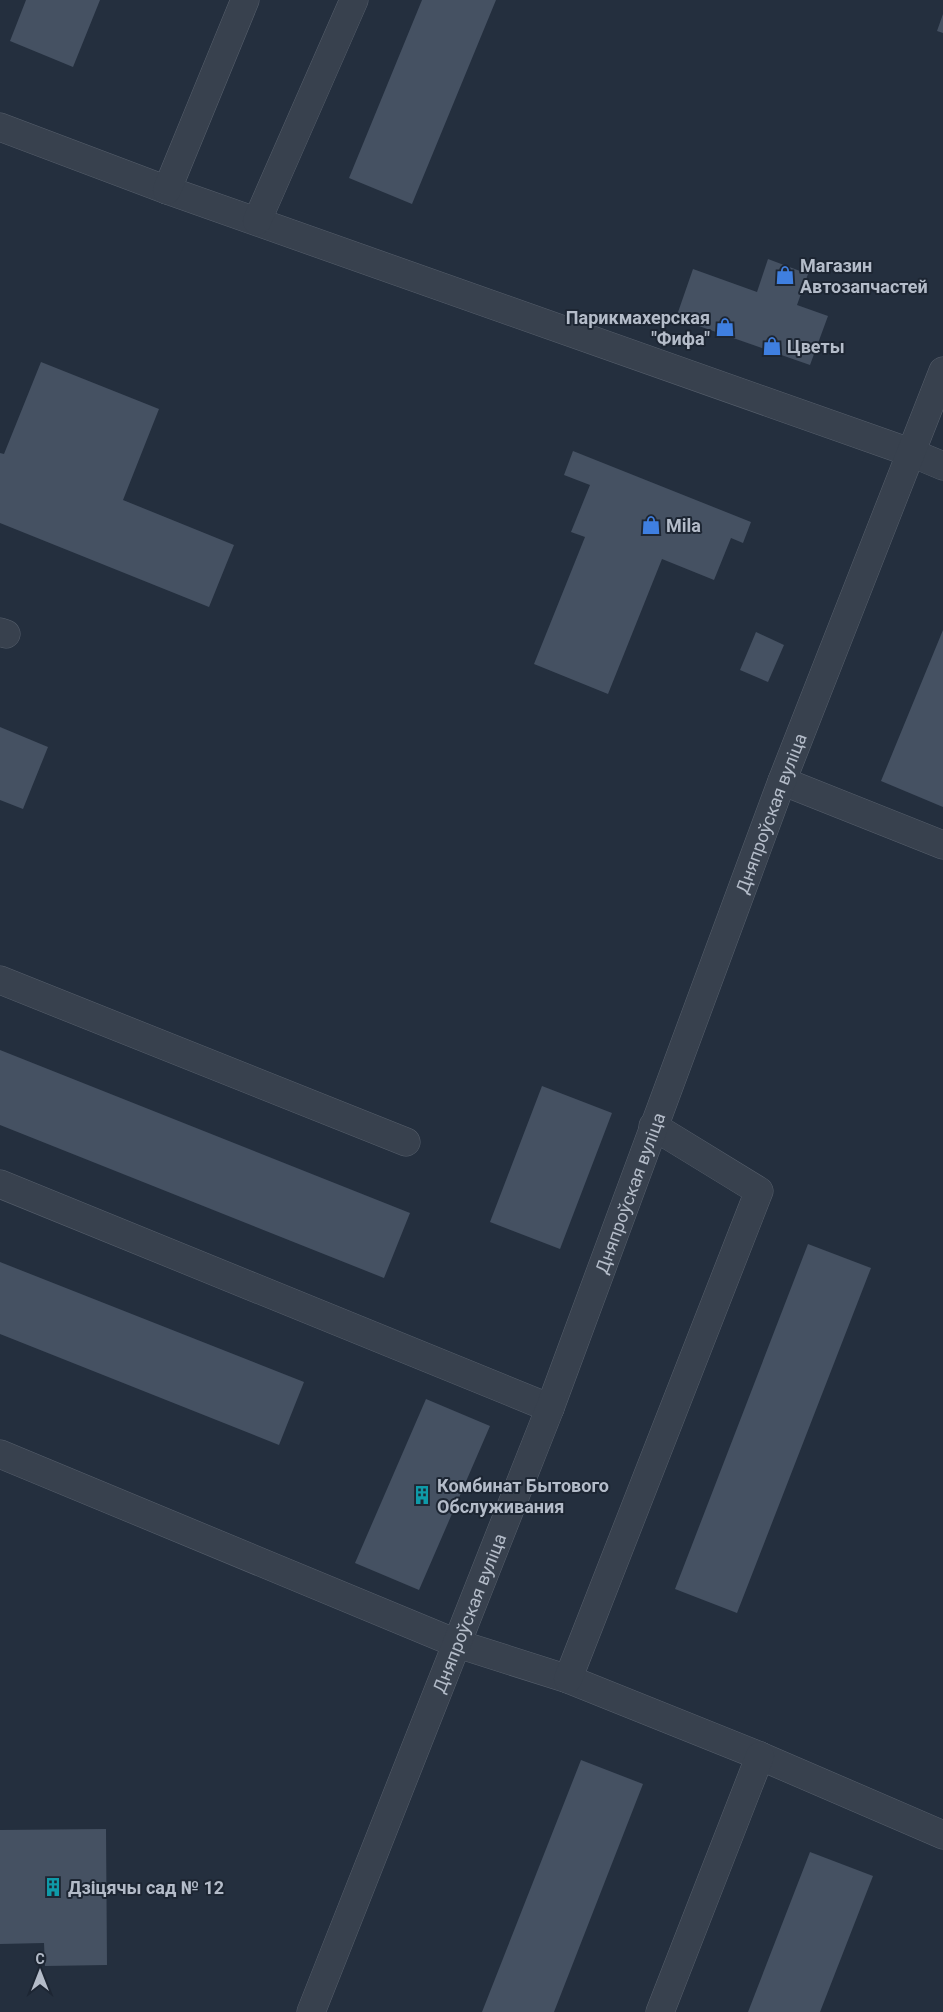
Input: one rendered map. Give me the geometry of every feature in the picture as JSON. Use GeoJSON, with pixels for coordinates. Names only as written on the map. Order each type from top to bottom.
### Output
{"type":"FeatureCollection","features":[{"type":"Feature","properties":{"kind":"street"},"geometry":{"type":"LineString","coordinates":[[167,190],[245,0]]}},
{"type":"Feature","properties":{"kind":"street"},"geometry":{"type":"LineString","coordinates":[[256,221],[354,0]]}},
{"type":"Feature","properties":{"kind":"street"},"geometry":{"type":"LineString","coordinates":[[0,127],[167,190],[912,453],[943,466]]}},
{"type":"Feature","properties":{"kind":"street","name":"Дняпроўская вуліца"},"geometry":{"type":"LineString","coordinates":[[311,2012],[550,1408],[782,782],[943,371]]}},
{"type":"Feature","properties":{"kind":"street"},"geometry":{"type":"LineString","coordinates":[[782,782],[943,845]]}},
{"type":"Feature","properties":{"kind":"street"},"geometry":{"type":"LineString","coordinates":[[0,980],[406,1142]]}},
{"type":"Feature","properties":{"kind":"street"},"geometry":{"type":"LineString","coordinates":[[568,1679],[759,1191],[653,1126]]}},
{"type":"Feature","properties":{"kind":"street"},"geometry":{"type":"LineString","coordinates":[[0,1184],[550,1408]]}},
{"type":"Feature","properties":{"kind":"street"},"geometry":{"type":"LineString","coordinates":[[0,1454],[458,1644],[568,1679],[760,1756],[943,1835]]}},
{"type":"Feature","properties":{"kind":"street"},"geometry":{"type":"LineString","coordinates":[[660,2012],[760,1756]]}},
{"type":"Feature","properties":{"kind":"building"},"geometry":{"type":"Polygon","coordinates":[[[26,0],[100,0],[73,67],[10,41],[26,0]]]}},
{"type":"Feature","properties":{"kind":"building"},"geometry":{"type":"Polygon","coordinates":[[[422,0],[496,0],[412,204],[349,178],[422,0]]]}},
{"type":"Feature","properties":{"kind":"building"},"geometry":{"type":"Polygon","coordinates":[[[943,14],[943,33],[937,31],[943,14]]]}},
{"type":"Feature","properties":{"kind":"building"},"geometry":{"type":"Polygon","coordinates":[[[768,259],[808,274],[797,305],[828,316],[810,365],[676,318],[693,269],[757,292],[768,259]]]}},
{"type":"Feature","properties":{"kind":"building"},"geometry":{"type":"Polygon","coordinates":[[[41,362],[159,409],[123,500],[234,545],[209,607],[0,523],[0,453],[4,454],[41,362]]]}},
{"type":"Feature","properties":{"kind":"building"},"geometry":{"type":"Polygon","coordinates":[[[573,451],[751,522],[743,543],[731,538],[714,580],[662,559],[608,694],[534,664],[585,537],[571,532],[590,485],[564,475],[573,451]]]}},
{"type":"Feature","properties":{"kind":"building"},"geometry":{"type":"Polygon","coordinates":[[[943,630],[943,807],[881,781],[943,630]]]}},
{"type":"Feature","properties":{"kind":"building"},"geometry":{"type":"Polygon","coordinates":[[[756,632],[784,645],[768,682],[740,670],[756,632]]]}},
{"type":"Feature","properties":{"kind":"building"},"geometry":{"type":"Polygon","coordinates":[[[0,727],[48,747],[23,809],[0,800],[0,727]]]}},
{"type":"Feature","properties":{"kind":"building"},"geometry":{"type":"Polygon","coordinates":[[[0,1050],[410,1213],[384,1278],[0,1125],[0,1050]]]}},
{"type":"Feature","properties":{"kind":"building"},"geometry":{"type":"Polygon","coordinates":[[[542,1086],[612,1113],[560,1249],[490,1222],[542,1086]]]}},
{"type":"Feature","properties":{"kind":"building"},"geometry":{"type":"Polygon","coordinates":[[[808,1244],[871,1268],[737,1613],[675,1589],[808,1244]]]}},
{"type":"Feature","properties":{"kind":"building"},"geometry":{"type":"Polygon","coordinates":[[[0,1262],[304,1382],[279,1445],[0,1334],[0,1262]]]}},
{"type":"Feature","properties":{"kind":"building","name":"Комбинат Бытового Обслуживания"},"geometry":{"type":"Polygon","coordinates":[[[426,1399],[490,1426],[419,1590],[355,1563],[426,1399]]]}},
{"type":"Feature","properties":{"kind":"building"},"geometry":{"type":"Polygon","coordinates":[[[581,1760],[643,1784],[554,2012],[482,2012],[581,1760]]]}},
{"type":"Feature","properties":{"kind":"building","name":"Дзіцячы сад № 12"},"geometry":{"type":"Polygon","coordinates":[[[106,1829],[107,1965],[45,1966],[44,1943],[0,1944],[0,1830],[106,1829]]]}},
{"type":"Feature","properties":{"kind":"building"},"geometry":{"type":"Polygon","coordinates":[[[810,1852],[873,1876],[820,2012],[748,2012],[810,1852]]]}},
{"type":"Feature","properties":{"kind":"place","name":"Магазин Автозапчастей"},"geometry":{"type":"Point","coordinates":[785,275]}},
{"type":"Feature","properties":{"kind":"place","name":"Парикмахерская \"Фифа\""},"geometry":{"type":"Point","coordinates":[725,327]}},
{"type":"Feature","properties":{"kind":"place","name":"Цветы"},"geometry":{"type":"Point","coordinates":[772,346]}},
{"type":"Feature","properties":{"kind":"place","name":"Mila"},"geometry":{"type":"Point","coordinates":[651,525]}},
{"type":"Feature","properties":{"kind":"place","name":"Комбинат Бытового Обслуживания"},"geometry":{"type":"Point","coordinates":[422,1495]}},
{"type":"Feature","properties":{"kind":"place","name":"Дзіцячы сад № 12"},"geometry":{"type":"Point","coordinates":[53,1887]}}]}
